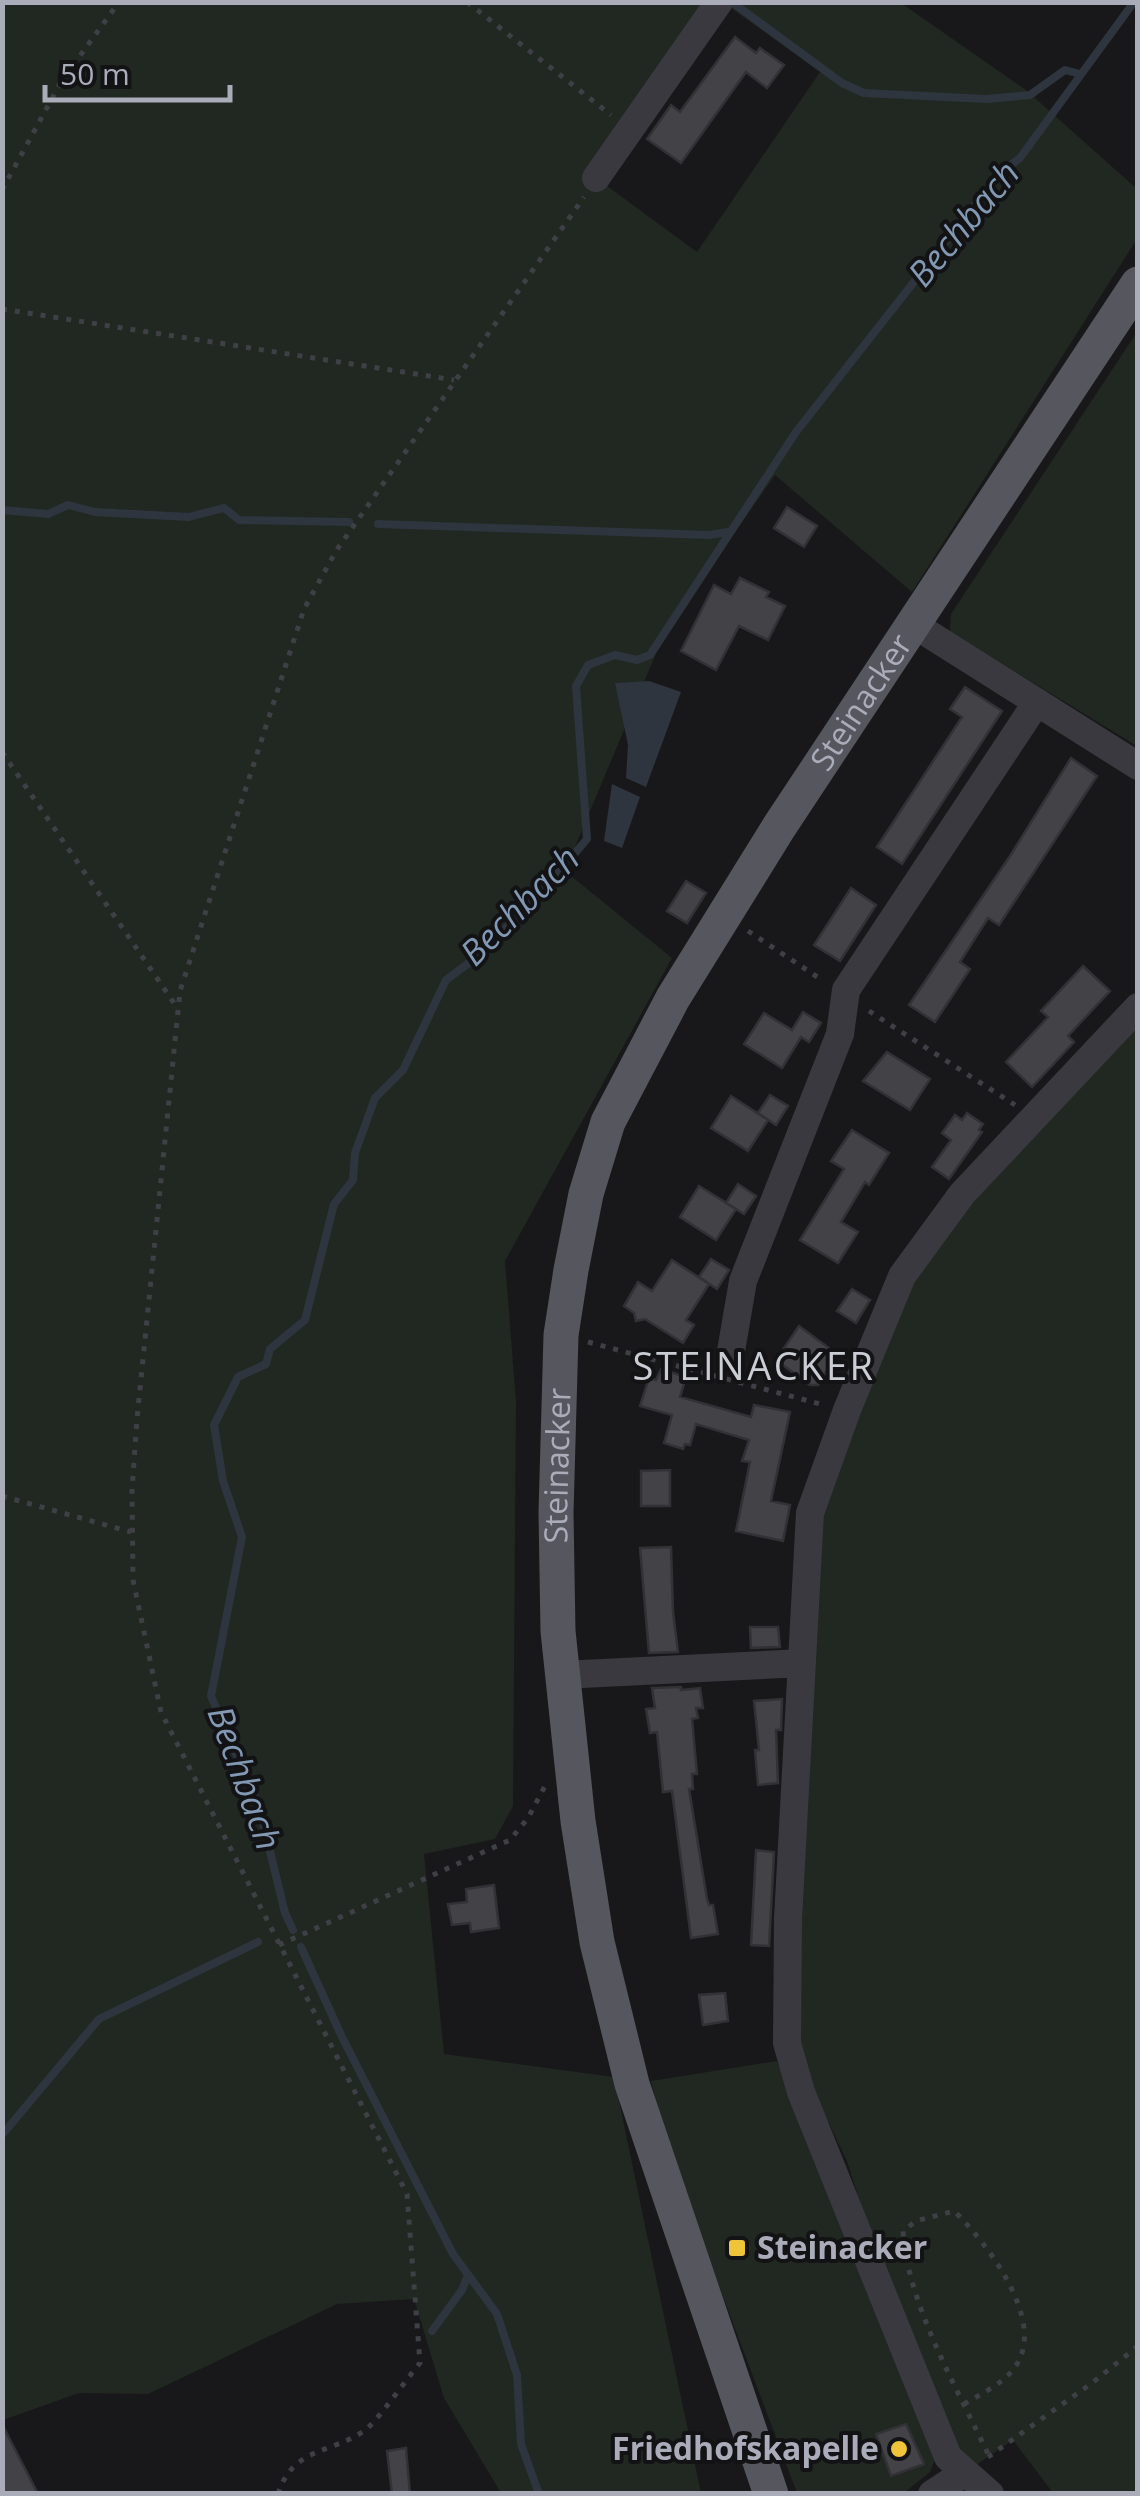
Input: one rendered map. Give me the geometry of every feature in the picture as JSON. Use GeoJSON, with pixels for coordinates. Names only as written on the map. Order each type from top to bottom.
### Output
{"type":"FeatureCollection","features":[{"type":"Feature","properties":{"kind":"main road","name":"Steinacker"},"geometry":{"type":"LineString","coordinates":[[770,2494],[632,2084],[598,1942],[574,1796],[558,1631],[556,1512],[561,1335],[586,1194],[608,1122],[672,998],[1138,284]]}},
{"type":"Feature","properties":{"kind":"street"},"geometry":{"type":"LineString","coordinates":[[596,178],[719,2]]}},
{"type":"Feature","properties":{"kind":"street","name":"Steinacker"},"geometry":{"type":"LineString","coordinates":[[913,624],[1138,766]]}},
{"type":"Feature","properties":{"kind":"street"},"geometry":{"type":"LineString","coordinates":[[731,1351],[743,1282],[840,1034],[845,995],[1038,702]]}},
{"type":"Feature","properties":{"kind":"street"},"geometry":{"type":"LineString","coordinates":[[990,2494],[948,2457],[800,2092],[786,2043],[788,1919],[810,1512],[846,1410],[902,1276],[962,1194],[1138,1007]]}},
{"type":"Feature","properties":{"kind":"street"},"geometry":{"type":"LineString","coordinates":[[562,1675],[802,1663]]}},
{"type":"Feature","properties":{"kind":"street"},"geometry":{"type":"LineString","coordinates":[[932,2494],[964,2473]]}},
{"type":"Feature","properties":{"kind":"path"},"geometry":{"type":"LineString","coordinates":[[2,190],[61,82],[119,2]]}},
{"type":"Feature","properties":{"kind":"path"},"geometry":{"type":"LineString","coordinates":[[467,2],[630,129]]}},
{"type":"Feature","properties":{"kind":"path"},"geometry":{"type":"LineString","coordinates":[[278,2494],[284,2474],[311,2453],[366,2430],[420,2362],[407,2194],[162,1712],[134,1580],[131,1532],[136,1418],[180,990],[304,608],[336,551],[596,178]]}},
{"type":"Feature","properties":{"kind":"path"},"geometry":{"type":"LineString","coordinates":[[2,309],[455,380]]}},
{"type":"Feature","properties":{"kind":"path"},"geometry":{"type":"LineString","coordinates":[[2,752],[178,1008]]}},
{"type":"Feature","properties":{"kind":"path"},"geometry":{"type":"LineString","coordinates":[[725,915],[1032,1116]]}},
{"type":"Feature","properties":{"kind":"path"},"geometry":{"type":"LineString","coordinates":[[561,1335],[846,1410]]}},
{"type":"Feature","properties":{"kind":"path"},"geometry":{"type":"LineString","coordinates":[[2,1496],[131,1532]]}},
{"type":"Feature","properties":{"kind":"path"},"geometry":{"type":"LineString","coordinates":[[278,1946],[510,1840],[528,1818],[568,1744]]}},
{"type":"Feature","properties":{"kind":"path"},"geometry":{"type":"LineString","coordinates":[[964,2404],[1014,2368],[1023,2349],[1021,2318],[1010,2283],[980,2236],[954,2210],[916,2221],[903,2230],[911,2283],[964,2404],[989,2456]]}},
{"type":"Feature","properties":{"kind":"path"},"geometry":{"type":"LineString","coordinates":[[964,2473],[1138,2346]]}},
{"type":"Feature","properties":{"kind":"shaded area"},"geometry":{"type":"Polygon","coordinates":[[[3,3],[901,3],[1026,90],[1137,189],[1137,239],[912,592],[775,475],[665,632],[565,871],[672,958],[505,1261],[516,1402],[513,1806],[495,1839],[424,1854],[444,2054],[614,2077],[701,2493],[501,2493],[444,2398],[414,2299],[337,2304],[148,2394],[79,2393],[3,2420],[3,3]],[[731,8],[607,186],[697,252],[820,72],[731,8]]]}},
{"type":"Feature","properties":{"kind":"shaded area"},"geometry":{"type":"Polygon","coordinates":[[[1137,332],[1137,746],[950,632],[951,614],[1137,332]]]}},
{"type":"Feature","properties":{"kind":"shaded area"},"geometry":{"type":"Polygon","coordinates":[[[649,681],[681,692],[646,787],[626,778],[628,745],[615,683],[649,681]]]}},
{"type":"Feature","properties":{"kind":"shaded area"},"geometry":{"type":"Polygon","coordinates":[[[612,784],[640,797],[622,848],[604,841],[612,784]]]}},
{"type":"Feature","properties":{"kind":"shaded area"},"geometry":{"type":"Polygon","coordinates":[[[1137,1007],[1137,2493],[1053,2493],[1013,2440],[964,2473],[916,2378],[847,2161],[797,2056],[810,1513],[902,1276],[1137,1007]]]}},
{"type":"Feature","properties":{"kind":"shaded area"},"geometry":{"type":"Polygon","coordinates":[[[777,2061],[816,2149],[935,2459],[930,2472],[904,2493],[797,2493],[667,2148],[651,2081],[777,2061]]]}},
{"type":"Feature","properties":{"kind":"building"},"geometry":{"type":"Polygon","coordinates":[[[735,37],[756,53],[760,48],[784,65],[767,88],[746,72],[681,163],[647,139],[671,105],[680,112],[735,37]]]}},
{"type":"Feature","properties":{"kind":"building"},"geometry":{"type":"Polygon","coordinates":[[[787,507],[817,526],[804,547],[774,528],[787,507]]]}},
{"type":"Feature","properties":{"kind":"building"},"geometry":{"type":"Polygon","coordinates":[[[740,578],[769,592],[766,597],[785,606],[768,640],[739,626],[716,670],[681,651],[714,585],[731,594],[740,578]]]}},
{"type":"Feature","properties":{"kind":"building"},"geometry":{"type":"Polygon","coordinates":[[[965,687],[1002,711],[902,864],[877,847],[962,717],[950,709],[965,687]]]}},
{"type":"Feature","properties":{"kind":"building"},"geometry":{"type":"Polygon","coordinates":[[[1071,758],[1097,776],[999,925],[988,918],[960,962],[970,969],[935,1022],[909,1005],[1071,758]]]}},
{"type":"Feature","properties":{"kind":"building"},"geometry":{"type":"Polygon","coordinates":[[[686,881],[706,893],[687,923],[667,911],[686,881]]]}},
{"type":"Feature","properties":{"kind":"building"},"geometry":{"type":"Polygon","coordinates":[[[851,888],[876,905],[840,961],[814,945],[851,888]]]}},
{"type":"Feature","properties":{"kind":"building"},"geometry":{"type":"Polygon","coordinates":[[[1083,966],[1110,991],[1068,1036],[1074,1042],[1032,1087],[1006,1062],[1048,1017],[1041,1011],[1083,966]]]}},
{"type":"Feature","properties":{"kind":"building"},"geometry":{"type":"Polygon","coordinates":[[[803,1012],[821,1023],[809,1042],[801,1037],[782,1068],[744,1044],[764,1013],[792,1030],[803,1012]]]}},
{"type":"Feature","properties":{"kind":"building"},"geometry":{"type":"Polygon","coordinates":[[[887,1052],[930,1079],[910,1110],[863,1081],[887,1052]]]}},
{"type":"Feature","properties":{"kind":"building"},"geometry":{"type":"Polygon","coordinates":[[[770,1095],[788,1106],[776,1125],[758,1113],[770,1095]]]}},
{"type":"Feature","properties":{"kind":"building"},"geometry":{"type":"Polygon","coordinates":[[[731,1096],[768,1120],[748,1151],[711,1128],[731,1096]]]}},
{"type":"Feature","properties":{"kind":"building"},"geometry":{"type":"Polygon","coordinates":[[[967,1113],[983,1124],[979,1130],[982,1132],[949,1179],[932,1167],[951,1140],[942,1133],[955,1115],[962,1120],[967,1113]]]}},
{"type":"Feature","properties":{"kind":"building"},"geometry":{"type":"Polygon","coordinates":[[[852,1130],[889,1153],[869,1185],[865,1182],[841,1222],[858,1232],[838,1263],[800,1240],[844,1169],[831,1161],[852,1130]]]}},
{"type":"Feature","properties":{"kind":"building"},"geometry":{"type":"Polygon","coordinates":[[[738,1184],[756,1196],[744,1214],[726,1203],[738,1184]]]}},
{"type":"Feature","properties":{"kind":"building"},"geometry":{"type":"Polygon","coordinates":[[[699,1186],[736,1209],[716,1240],[680,1217],[699,1186]]]}},
{"type":"Feature","properties":{"kind":"building"},"geometry":{"type":"Polygon","coordinates":[[[711,1259],[729,1270],[717,1289],[699,1277],[711,1259]]]}},
{"type":"Feature","properties":{"kind":"building"},"geometry":{"type":"Polygon","coordinates":[[[672,1260],[709,1284],[686,1320],[694,1325],[683,1343],[645,1319],[636,1321],[634,1313],[624,1306],[638,1282],[652,1291],[672,1260]]]}},
{"type":"Feature","properties":{"kind":"building"},"geometry":{"type":"Polygon","coordinates":[[[852,1289],[870,1300],[856,1323],[837,1311],[852,1289]]]}},
{"type":"Feature","properties":{"kind":"building"},"geometry":{"type":"Polygon","coordinates":[[[799,1326],[837,1354],[818,1385],[810,1385],[776,1360],[799,1326]]]}},
{"type":"Feature","properties":{"kind":"building"},"geometry":{"type":"Polygon","coordinates":[[[661,1369],[686,1377],[680,1397],[751,1417],[754,1405],[790,1412],[771,1501],[790,1505],[783,1541],[736,1531],[750,1462],[742,1461],[749,1440],[696,1424],[690,1445],[685,1444],[683,1449],[664,1443],[672,1415],[640,1406],[649,1378],[656,1380],[661,1369]]]}},
{"type":"Feature","properties":{"kind":"building"},"geometry":{"type":"Polygon","coordinates":[[[670,1470],[670,1506],[641,1506],[641,1471],[670,1470]]]}},
{"type":"Feature","properties":{"kind":"building"},"geometry":{"type":"Polygon","coordinates":[[[671,1547],[678,1652],[649,1653],[640,1548],[671,1547]]]}},
{"type":"Feature","properties":{"kind":"building"},"geometry":{"type":"Polygon","coordinates":[[[750,1627],[778,1627],[780,1647],[751,1648],[750,1627]]]}},
{"type":"Feature","properties":{"kind":"building"},"geometry":{"type":"Polygon","coordinates":[[[652,1688],[700,1688],[703,1708],[696,1708],[698,1718],[692,1719],[697,1774],[692,1774],[693,1789],[689,1789],[707,1899],[713,1905],[718,1934],[691,1938],[672,1791],[663,1792],[657,1732],[650,1733],[646,1709],[655,1708],[652,1688]]]}},
{"type":"Feature","properties":{"kind":"building"},"geometry":{"type":"Polygon","coordinates":[[[782,1699],[781,1730],[776,1730],[778,1783],[758,1785],[754,1701],[782,1699]]]}},
{"type":"Feature","properties":{"kind":"building"},"geometry":{"type":"Polygon","coordinates":[[[756,1850],[774,1852],[769,1946],[751,1945],[756,1850]]]}},
{"type":"Feature","properties":{"kind":"building"},"geometry":{"type":"Polygon","coordinates":[[[494,1885],[499,1928],[471,1932],[470,1923],[452,1925],[448,1904],[467,1902],[466,1889],[494,1885]]]}},
{"type":"Feature","properties":{"kind":"building"},"geometry":{"type":"Polygon","coordinates":[[[725,1993],[728,2021],[703,2025],[699,1995],[725,1993]]]}},
{"type":"Feature","properties":{"kind":"building"},"geometry":{"type":"Polygon","coordinates":[[[2,2424],[38,2494],[2,2494],[2,2424]]]}},
{"type":"Feature","properties":{"kind":"building","name":"Friedhofskapelle"},"geometry":{"type":"Polygon","coordinates":[[[906,2424],[924,2464],[891,2476],[876,2434],[906,2424]]]}},
{"type":"Feature","properties":{"kind":"building"},"geometry":{"type":"Polygon","coordinates":[[[406,2448],[410,2494],[392,2494],[387,2451],[406,2448]]]}},
{"type":"Feature","properties":{"kind":"waterway","name":"Bechbach"},"geometry":{"type":"LineString","coordinates":[[293,1930],[285,1913],[259,1806],[211,1696],[242,1537],[223,1481],[214,1425],[238,1377],[266,1364],[270,1349],[305,1320],[334,1204],[353,1180],[355,1153],[375,1098],[403,1070],[446,980],[478,956],[542,892],[587,839],[576,686],[588,665],[615,655],[637,660],[650,655],[796,432],[998,175],[1020,158],[1134,2]]}},
{"type":"Feature","properties":{"kind":"waterway"},"geometry":{"type":"LineString","coordinates":[[733,3],[842,83],[864,93],[987,99],[1030,95],[1065,70],[1080,74]]}},
{"type":"Feature","properties":{"kind":"waterway"},"geometry":{"type":"LineString","coordinates":[[2,510],[48,514],[68,505],[95,512],[189,517],[224,508],[239,520],[349,522]]}},
{"type":"Feature","properties":{"kind":"waterway"},"geometry":{"type":"LineString","coordinates":[[378,524],[709,535],[728,532]]}},
{"type":"Feature","properties":{"kind":"waterway"},"geometry":{"type":"LineString","coordinates":[[2,2135],[99,2019],[258,1942]]}},
{"type":"Feature","properties":{"kind":"waterway","name":"Bechbach"},"geometry":{"type":"LineString","coordinates":[[301,1947],[342,2037],[453,2254],[497,2314],[517,2375],[521,2444],[539,2494]]}},
{"type":"Feature","properties":{"kind":"waterway"},"geometry":{"type":"LineString","coordinates":[[432,2331],[462,2290],[468,2275]]}},
{"type":"Feature","properties":{"kind":"place","name":"Steinacker"},"geometry":{"type":"Point","coordinates":[737,2248]}},
{"type":"Feature","properties":{"kind":"place","name":"Friedhofskapelle"},"geometry":{"type":"Point","coordinates":[899,2449]}},
{"type":"Feature","properties":{"kind":"district","name":"STEINACKER"},"geometry":{"type":"Point","coordinates":[754,1367]}}]}
